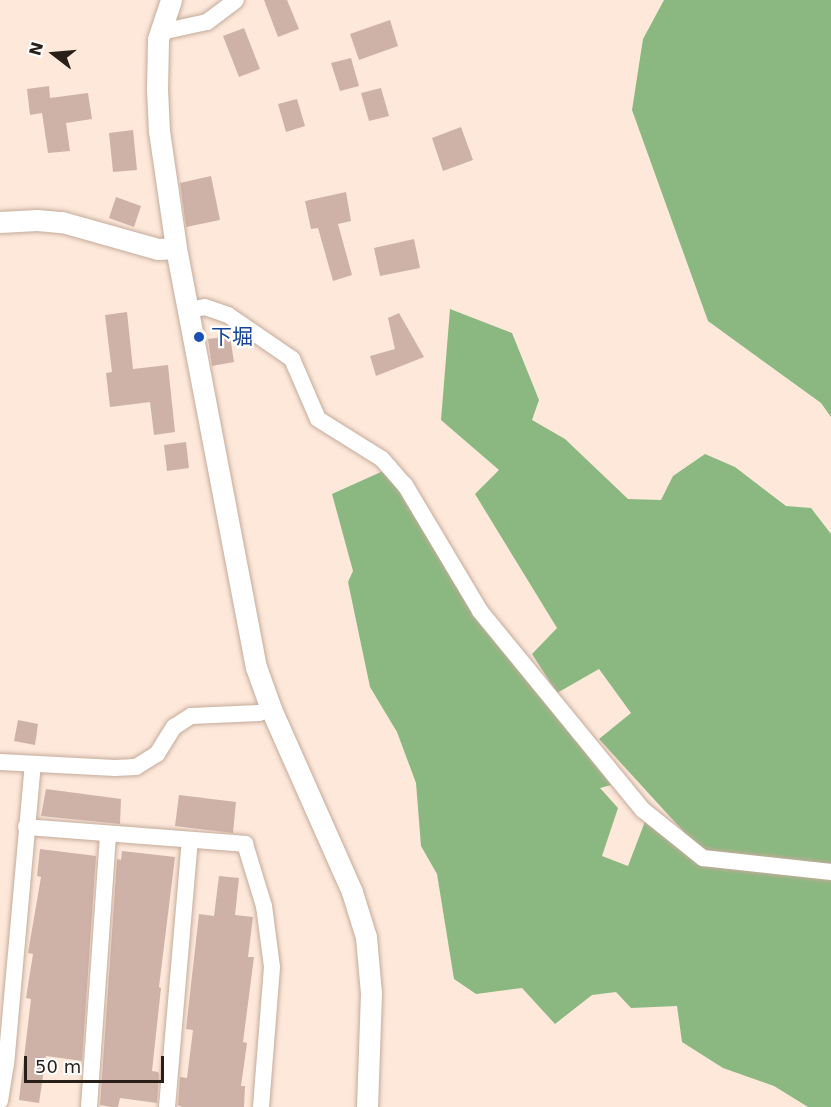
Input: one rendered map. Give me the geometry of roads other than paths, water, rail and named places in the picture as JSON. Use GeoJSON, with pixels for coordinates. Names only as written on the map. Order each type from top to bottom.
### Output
{"type":"FeatureCollection","features":[{"type":"Feature","properties":{"kind":"street"},"geometry":{"type":"LineString","coordinates":[[171,0],[158,39],[157,99],[176,248],[256,667],[271,709],[352,892],[366,937],[371,993],[367,1107]]}},
{"type":"Feature","properties":{"kind":"street"},"geometry":{"type":"LineString","coordinates":[[161,32],[207,22],[236,0]]}},
{"type":"Feature","properties":{"kind":"street"},"geometry":{"type":"LineString","coordinates":[[0,222],[37,220],[62,222],[158,249],[176,248]]}},
{"type":"Feature","properties":{"kind":"street"},"geometry":{"type":"LineString","coordinates":[[187,310],[205,307],[228,315],[292,359],[318,419],[382,459],[405,485],[480,611],[643,810],[703,858],[831,872]]}},
{"type":"Feature","properties":{"kind":"street"},"geometry":{"type":"LineString","coordinates":[[0,762],[135,767],[157,754],[174,727],[191,716],[259,713],[271,709]]}},
{"type":"Feature","properties":{"kind":"street"},"geometry":{"type":"LineString","coordinates":[[6,1107],[0,1103],[7,958],[33,765]]}},
{"type":"Feature","properties":{"kind":"street"},"geometry":{"type":"LineString","coordinates":[[26,827],[245,844],[264,906],[273,967],[261,1107]]}},
{"type":"Feature","properties":{"kind":"street"},"geometry":{"type":"LineString","coordinates":[[89,1107],[108,834]]}},
{"type":"Feature","properties":{"kind":"street"},"geometry":{"type":"LineString","coordinates":[[167,1107],[190,840]]}},
{"type":"Feature","properties":{"kind":"place","name":"下堀"},"geometry":{"type":"Point","coordinates":[199,337]}}]}
